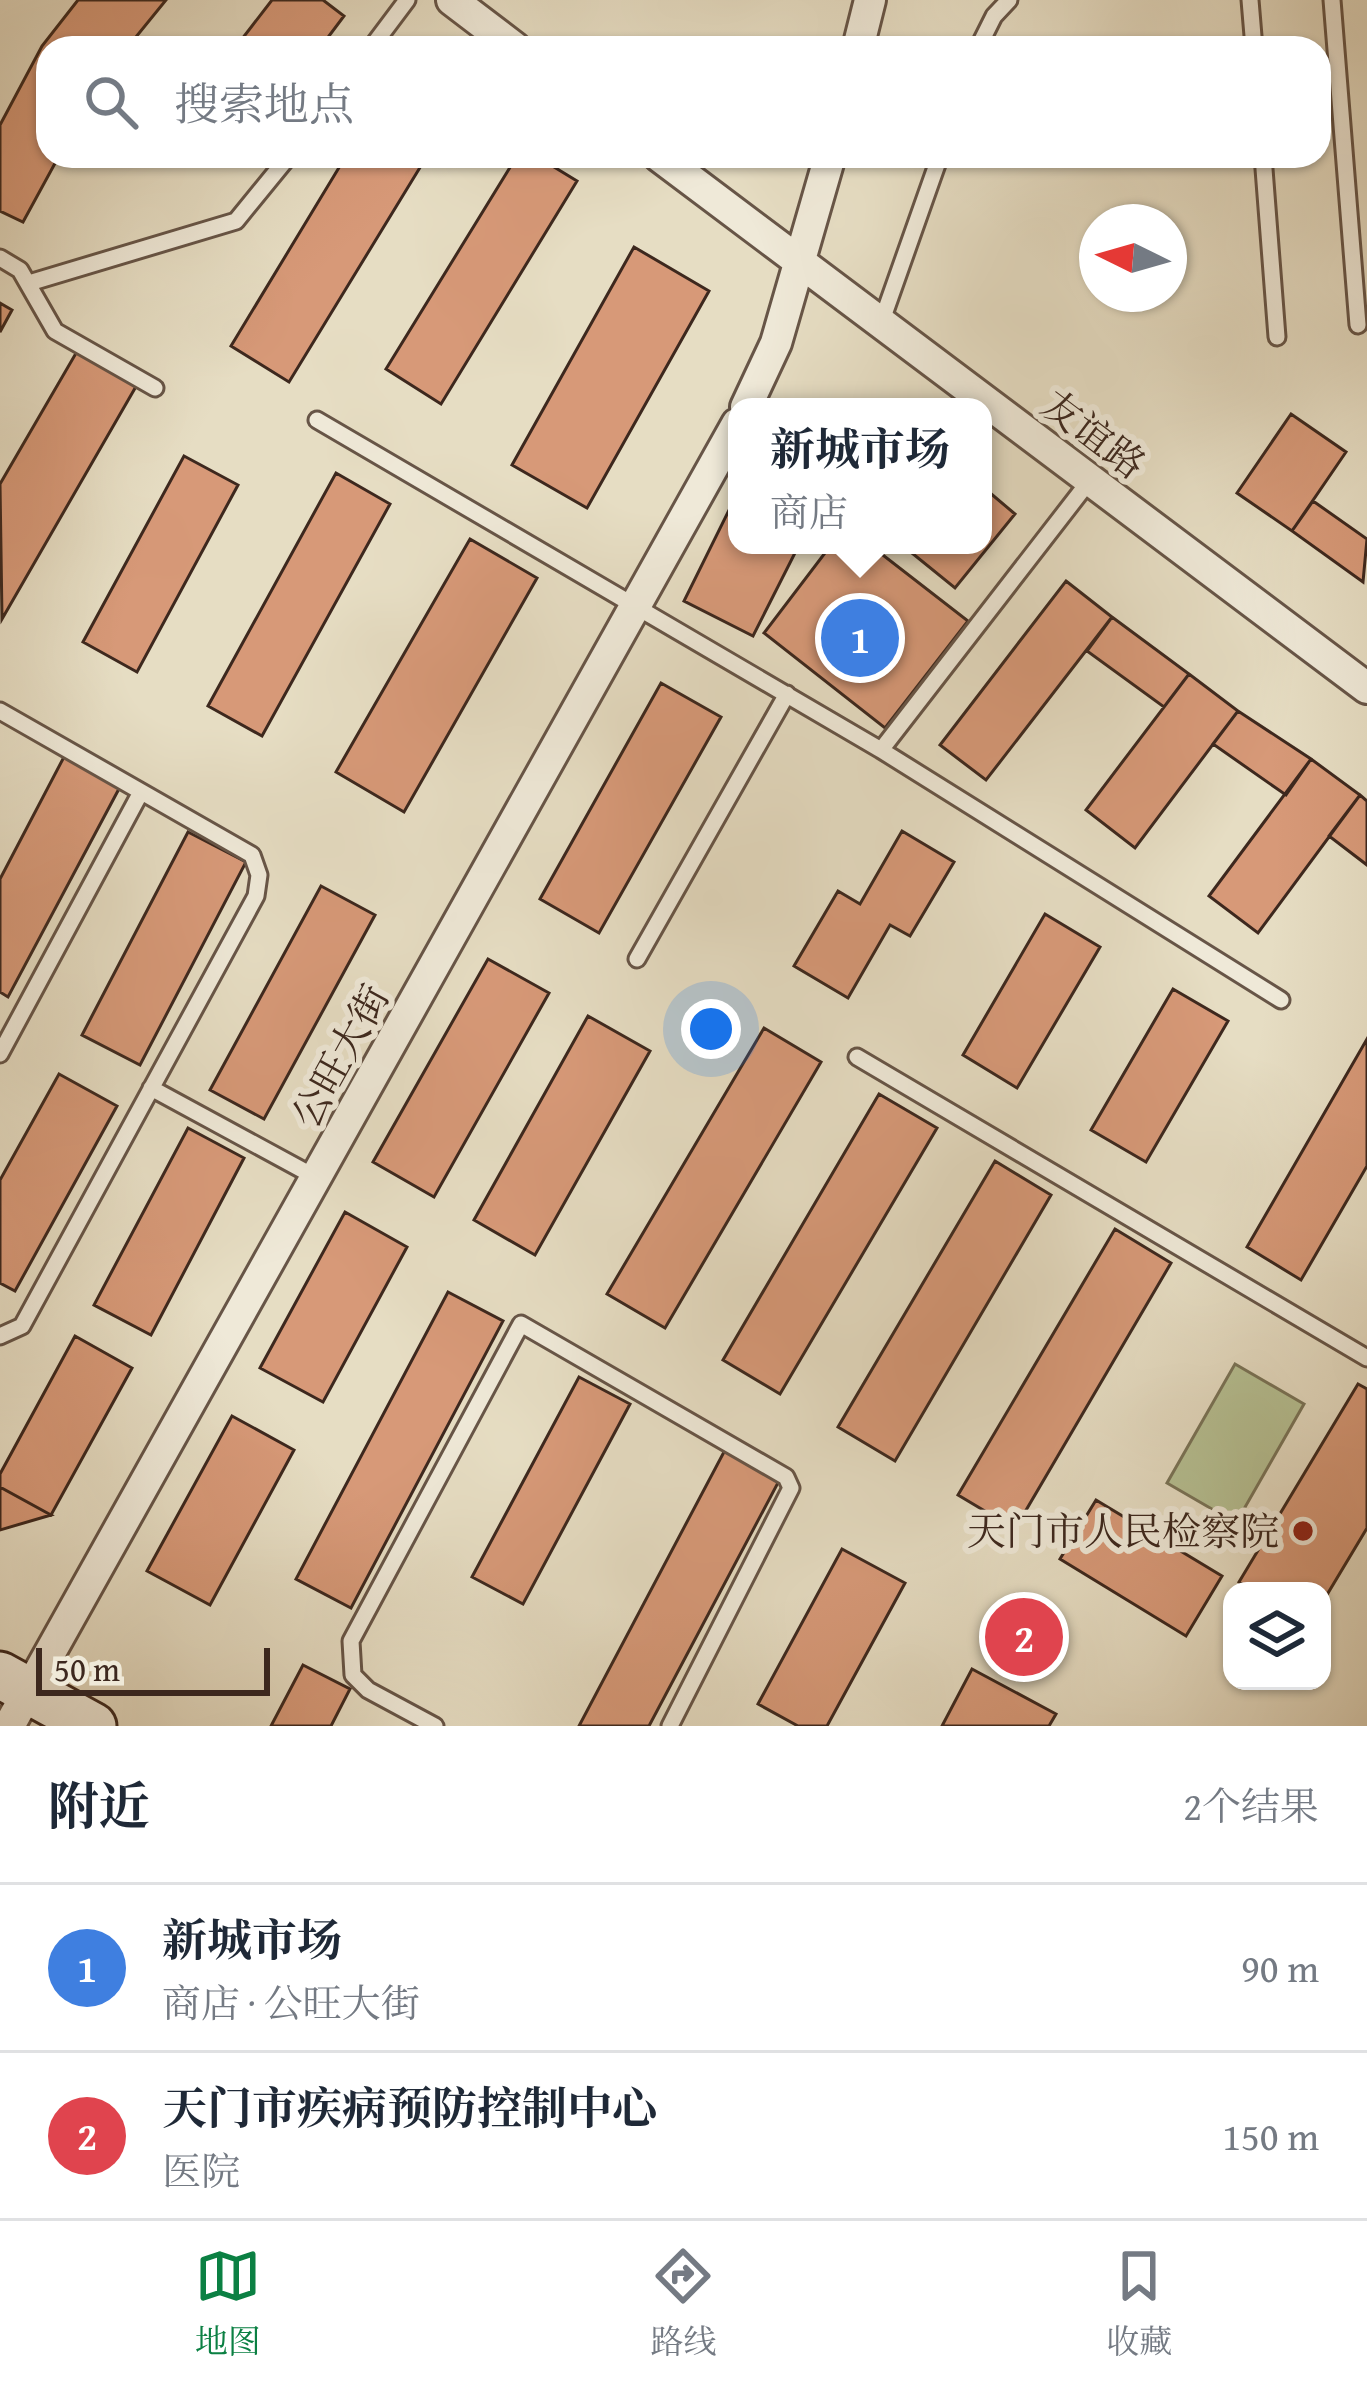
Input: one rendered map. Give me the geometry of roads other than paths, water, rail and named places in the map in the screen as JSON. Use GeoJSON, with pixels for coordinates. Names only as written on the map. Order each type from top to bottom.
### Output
{"type":"FeatureCollection","features":[{"type":"Feature","properties":{"kind":"main road"},"geometry":{"type":"LineString","coordinates":[[13,1697],[93,1726]]}},
{"type":"Feature","properties":{"kind":"street"},"geometry":{"type":"LineString","coordinates":[[861,36],[870,0]]}},
{"type":"Feature","properties":{"kind":"street"},"geometry":{"type":"LineString","coordinates":[[458,2],[500,36]]}},
{"type":"Feature","properties":{"kind":"street","name":"友谊路"},"geometry":{"type":"LineString","coordinates":[[674,168],[980,398]]}},
{"type":"Feature","properties":{"kind":"street"},"geometry":{"type":"LineString","coordinates":[[750,398],[776,344],[827,168]]}},
{"type":"Feature","properties":{"kind":"street","name":"友谊路"},"geometry":{"type":"LineString","coordinates":[[992,407],[1367,688]]}},
{"type":"Feature","properties":{"kind":"street","name":"公旺大街"},"geometry":{"type":"LineString","coordinates":[[13,1697],[316,1178],[728,440]]}},
{"type":"Feature","properties":{"kind":"lane"},"geometry":{"type":"LineString","coordinates":[[380,36],[407,0]]}},
{"type":"Feature","properties":{"kind":"lane"},"geometry":{"type":"LineString","coordinates":[[984,36],[994,16],[1010,0]]}},
{"type":"Feature","properties":{"kind":"lane"},"geometry":{"type":"LineString","coordinates":[[1250,0],[1253,36]]}},
{"type":"Feature","properties":{"kind":"lane"},"geometry":{"type":"LineString","coordinates":[[1332,0],[1358,325]]}},
{"type":"Feature","properties":{"kind":"lane"},"geometry":{"type":"LineString","coordinates":[[29,283],[236,221],[280,168]]}},
{"type":"Feature","properties":{"kind":"lane"},"geometry":{"type":"LineString","coordinates":[[880,323],[936,168]]}},
{"type":"Feature","properties":{"kind":"lane"},"geometry":{"type":"LineString","coordinates":[[1264,168],[1277,337]]}},
{"type":"Feature","properties":{"kind":"lane"},"geometry":{"type":"LineString","coordinates":[[0,258],[29,283],[55,331],[154,388]]}},
{"type":"Feature","properties":{"kind":"lane"},"geometry":{"type":"LineString","coordinates":[[317,420],[788,694],[1281,1000]]}},
{"type":"Feature","properties":{"kind":"lane"},"geometry":{"type":"LineString","coordinates":[[881,750],[1090,480]]}},
{"type":"Feature","properties":{"kind":"lane"},"geometry":{"type":"LineString","coordinates":[[637,959],[788,694]]}},
{"type":"Feature","properties":{"kind":"lane"},"geometry":{"type":"LineString","coordinates":[[0,711],[252,855],[260,875],[256,896],[22,1326],[0,1336]]}},
{"type":"Feature","properties":{"kind":"lane"},"geometry":{"type":"LineString","coordinates":[[0,1054],[141,792]]}},
{"type":"Feature","properties":{"kind":"lane"},"geometry":{"type":"LineString","coordinates":[[857,1057],[1367,1358]]}},
{"type":"Feature","properties":{"kind":"lane"},"geometry":{"type":"LineString","coordinates":[[151,1088],[316,1178]]}},
{"type":"Feature","properties":{"kind":"lane"},"geometry":{"type":"LineString","coordinates":[[435,1726],[353,1675],[351,1641],[520,1324],[786,1477],[790,1488],[670,1726]]}},
{"type":"Feature","properties":{"kind":"lane"},"geometry":{"type":"LineString","coordinates":[[393,1726],[402,1709]]}},
{"type":"Feature","properties":{"kind":"place","name":"新城市场"},"geometry":{"type":"Point","coordinates":[860,638]}},
{"type":"Feature","properties":{"kind":"place","name":"天门市人民检察院"},"geometry":{"type":"Point","coordinates":[1303,1531]}},
{"type":"Feature","properties":{"kind":"place","name":"天门市疾病预防控制中心"},"geometry":{"type":"Point","coordinates":[1024,1637]}}]}
